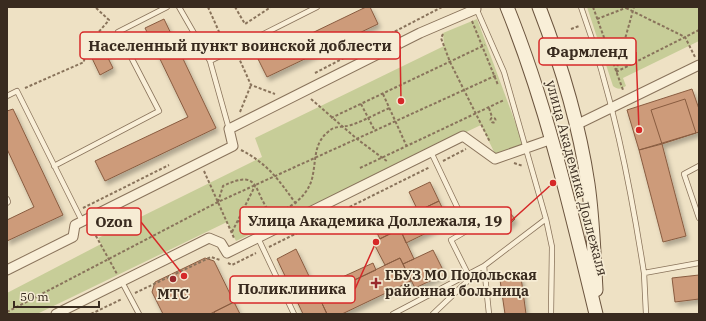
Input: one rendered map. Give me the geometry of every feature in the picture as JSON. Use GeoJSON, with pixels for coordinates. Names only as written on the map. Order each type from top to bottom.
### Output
{"type":"FeatureCollection","features":[{"type":"Feature","properties":{"kind":"main road","name":"улица Академика Доллежаля"},"geometry":{"type":"LineString","coordinates":[[508,7],[524,47],[552,139],[597,314]]}},
{"type":"Feature","properties":{"kind":"main road","name":"улица Академика Доллежаля"},"geometry":{"type":"LineString","coordinates":[[540,7],[563,76],[576,125],[588,182],[593,230],[597,314]]}},
{"type":"Feature","properties":{"kind":"main road"},"geometry":{"type":"LineString","coordinates":[[565,189],[578,192],[588,182]]}},
{"type":"Feature","properties":{"kind":"street"},"geometry":{"type":"LineString","coordinates":[[7,270],[73,237],[75,225],[84,220],[233,146],[228,129],[420,33],[473,10]]}},
{"type":"Feature","properties":{"kind":"street"},"geometry":{"type":"LineString","coordinates":[[576,125],[699,65]]}},
{"type":"Feature","properties":{"kind":"street"},"geometry":{"type":"LineString","coordinates":[[56,314],[209,238],[221,243],[227,253],[239,248],[462,136],[495,159],[552,139]]}},
{"type":"Feature","properties":{"kind":"lane"},"geometry":{"type":"LineString","coordinates":[[54,166],[159,111],[118,32],[166,7]]}},
{"type":"Feature","properties":{"kind":"lane"},"geometry":{"type":"LineString","coordinates":[[179,7],[210,61],[228,129]]}},
{"type":"Feature","properties":{"kind":"lane"},"geometry":{"type":"LineString","coordinates":[[210,61],[317,7]]}},
{"type":"Feature","properties":{"kind":"lane"},"geometry":{"type":"LineString","coordinates":[[581,7],[613,107],[633,205],[644,273],[646,314]]}},
{"type":"Feature","properties":{"kind":"lane"},"geometry":{"type":"LineString","coordinates":[[473,10],[491,42],[504,72],[527,148],[546,219],[552,247],[551,314]]}},
{"type":"Feature","properties":{"kind":"lane"},"geometry":{"type":"LineString","coordinates":[[7,96],[17,91],[54,166],[84,220]]}},
{"type":"Feature","properties":{"kind":"lane"},"geometry":{"type":"LineString","coordinates":[[431,152],[468,230],[450,240],[468,274]]}},
{"type":"Feature","properties":{"kind":"lane"},"geometry":{"type":"LineString","coordinates":[[699,166],[684,174],[699,218]]}},
{"type":"Feature","properties":{"kind":"lane"},"geometry":{"type":"LineString","coordinates":[[7,199],[7,203]]}},
{"type":"Feature","properties":{"kind":"lane"},"geometry":{"type":"LineString","coordinates":[[433,314],[484,266],[546,219]]}},
{"type":"Feature","properties":{"kind":"lane"},"geometry":{"type":"LineString","coordinates":[[258,238],[294,314]]}},
{"type":"Feature","properties":{"kind":"lane"},"geometry":{"type":"LineString","coordinates":[[644,273],[699,263]]}},
{"type":"Feature","properties":{"kind":"lane"},"geometry":{"type":"LineString","coordinates":[[393,314],[484,266]]}},
{"type":"Feature","properties":{"kind":"lane"},"geometry":{"type":"LineString","coordinates":[[484,266],[490,314]]}},
{"type":"Feature","properties":{"kind":"lane"},"geometry":{"type":"LineString","coordinates":[[122,282],[138,314]]}},
{"type":"Feature","properties":{"kind":"path"},"geometry":{"type":"LineString","coordinates":[[17,91],[84,62],[85,48],[109,20],[95,7]]}},
{"type":"Feature","properties":{"kind":"path"},"geometry":{"type":"LineString","coordinates":[[208,7],[220,34],[230,40],[251,85],[275,94]]}},
{"type":"Feature","properties":{"kind":"path"},"geometry":{"type":"LineString","coordinates":[[235,7],[245,24],[271,7]]}},
{"type":"Feature","properties":{"kind":"path"},"geometry":{"type":"LineString","coordinates":[[593,7],[626,100]]}},
{"type":"Feature","properties":{"kind":"path"},"geometry":{"type":"LineString","coordinates":[[571,29],[627,7],[685,37],[699,65]]}},
{"type":"Feature","properties":{"kind":"path"},"geometry":{"type":"LineString","coordinates":[[616,72],[634,7]]}},
{"type":"Feature","properties":{"kind":"path"},"geometry":{"type":"LineString","coordinates":[[473,10],[483,46],[499,88]]}},
{"type":"Feature","properties":{"kind":"path"},"geometry":{"type":"LineString","coordinates":[[447,22],[441,38],[450,62],[497,158],[532,168]]}},
{"type":"Feature","properties":{"kind":"path"},"geometry":{"type":"LineString","coordinates":[[616,72],[699,30]]}},
{"type":"Feature","properties":{"kind":"path"},"geometry":{"type":"LineString","coordinates":[[331,118],[491,42]]}},
{"type":"Feature","properties":{"kind":"path"},"geometry":{"type":"LineString","coordinates":[[7,312],[218,202],[504,72]]}},
{"type":"Feature","properties":{"kind":"path"},"geometry":{"type":"LineString","coordinates":[[240,112],[251,85]]}},
{"type":"Feature","properties":{"kind":"path"},"geometry":{"type":"LineString","coordinates":[[303,92],[331,118],[391,164],[394,171]]}},
{"type":"Feature","properties":{"kind":"path"},"geometry":{"type":"LineString","coordinates":[[383,94],[407,147]]}},
{"type":"Feature","properties":{"kind":"path"},"geometry":{"type":"LineString","coordinates":[[502,94],[506,107]]}},
{"type":"Feature","properties":{"kind":"path"},"geometry":{"type":"LineString","coordinates":[[360,168],[489,108],[511,96]]}},
{"type":"Feature","properties":{"kind":"path"},"geometry":{"type":"LineString","coordinates":[[361,104],[375,131]]}},
{"type":"Feature","properties":{"kind":"path"},"geometry":{"type":"LineString","coordinates":[[218,202],[223,186],[238,179],[248,180],[256,185],[266,207],[272,214],[282,212],[296,204],[307,190],[313,175],[314,159],[318,146],[327,132],[335,127],[350,126],[390,108]]}},
{"type":"Feature","properties":{"kind":"path"},"geometry":{"type":"LineString","coordinates":[[489,108],[492,117]]}},
{"type":"Feature","properties":{"kind":"path"},"geometry":{"type":"LineString","coordinates":[[233,146],[258,159],[276,176],[296,204],[302,216]]}},
{"type":"Feature","properties":{"kind":"path"},"geometry":{"type":"LineString","coordinates":[[200,162],[239,248]]}},
{"type":"Feature","properties":{"kind":"path"},"geometry":{"type":"LineString","coordinates":[[232,232],[256,185]]}},
{"type":"Feature","properties":{"kind":"path"},"geometry":{"type":"LineString","coordinates":[[237,222],[266,207]]}},
{"type":"Feature","properties":{"kind":"path"},"geometry":{"type":"LineString","coordinates":[[84,220],[122,282]]}},
{"type":"Feature","properties":{"kind":"green space"},"geometry":{"type":"Polygon","coordinates":[[[587,7],[699,7],[699,41],[623,78],[626,86],[618,89],[613,86],[587,7]]]}},
{"type":"Feature","properties":{"kind":"green space"},"geometry":{"type":"Polygon","coordinates":[[[477,19],[524,146],[497,158],[481,125],[236,241],[227,222],[37,314],[7,314],[7,293],[101,244],[98,238],[262,157],[255,138],[444,46],[443,33],[477,19]]]}},
{"type":"Feature","properties":{"kind":"building"},"geometry":{"type":"Polygon","coordinates":[[[366,7],[370,7],[378,24],[267,77],[258,59],[366,7]]]}},
{"type":"Feature","properties":{"kind":"building"},"geometry":{"type":"Polygon","coordinates":[[[164,19],[216,128],[105,181],[95,161],[188,117],[145,28],[164,19]]]}},
{"type":"Feature","properties":{"kind":"building"},"geometry":{"type":"Polygon","coordinates":[[[103,48],[113,68],[100,75],[90,54],[103,48]]]}},
{"type":"Feature","properties":{"kind":"building"},"geometry":{"type":"Polygon","coordinates":[[[692,89],[699,109],[699,132],[639,150],[627,110],[692,89]]]}},
{"type":"Feature","properties":{"kind":"building"},"geometry":{"type":"Polygon","coordinates":[[[685,99],[696,133],[662,144],[651,110],[685,99]]]}},
{"type":"Feature","properties":{"kind":"building"},"geometry":{"type":"Polygon","coordinates":[[[13,109],[63,215],[7,241],[7,220],[34,207],[7,149],[7,111],[13,109]]]}},
{"type":"Feature","properties":{"kind":"building"},"geometry":{"type":"Polygon","coordinates":[[[662,144],[686,236],[663,242],[639,150],[662,144]]]}},
{"type":"Feature","properties":{"kind":"building"},"geometry":{"type":"Polygon","coordinates":[[[430,182],[439,201],[418,211],[409,192],[430,182]]]}},
{"type":"Feature","properties":{"kind":"building"},"geometry":{"type":"Polygon","coordinates":[[[439,201],[449,222],[406,243],[400,229],[380,239],[376,231],[439,201]]]}},
{"type":"Feature","properties":{"kind":"building"},"geometry":{"type":"Polygon","coordinates":[[[506,208],[515,219],[507,227],[497,216],[506,208]]]}},
{"type":"Feature","properties":{"kind":"building"},"geometry":{"type":"Polygon","coordinates":[[[400,229],[414,259],[403,264],[400,258],[385,265],[373,242],[400,229]]]}},
{"type":"Feature","properties":{"kind":"building"},"geometry":{"type":"Polygon","coordinates":[[[296,249],[327,314],[303,314],[277,259],[296,249]]]}},
{"type":"Feature","properties":{"kind":"building"},"geometry":{"type":"Polygon","coordinates":[[[433,250],[445,274],[415,288],[403,264],[433,250]]]}},
{"type":"Feature","properties":{"kind":"building"},"geometry":{"type":"Polygon","coordinates":[[[205,258],[214,261],[234,302],[210,314],[163,314],[152,292],[155,282],[205,258]]]}},
{"type":"Feature","properties":{"kind":"building","name":"ГБУЗ МО Подольская районная больница"},"geometry":{"type":"Polygon","coordinates":[[[400,258],[411,281],[342,314],[327,314],[319,297],[400,258]]]}},
{"type":"Feature","properties":{"kind":"building"},"geometry":{"type":"Polygon","coordinates":[[[373,263],[376,270],[342,286],[338,279],[373,263]]]}},
{"type":"Feature","properties":{"kind":"building"},"geometry":{"type":"Polygon","coordinates":[[[699,275],[699,299],[675,302],[672,278],[699,275]]]}},
{"type":"Feature","properties":{"kind":"building"},"geometry":{"type":"Polygon","coordinates":[[[521,277],[526,314],[505,314],[500,280],[521,277]]]}},
{"type":"Feature","properties":{"kind":"building"},"geometry":{"type":"Polygon","coordinates":[[[234,302],[240,314],[215,314],[214,312],[234,302]]]}},
{"type":"Feature","properties":{"kind":"place","name":"Населенный пункт воинской доблести"},"geometry":{"type":"Point","coordinates":[401,101]}},
{"type":"Feature","properties":{"kind":"place","name":"Фармленд"},"geometry":{"type":"Point","coordinates":[639,130]}},
{"type":"Feature","properties":{"kind":"place","name":"Улица Академика Доллежаля, 19"},"geometry":{"type":"Point","coordinates":[553,183]}},
{"type":"Feature","properties":{"kind":"place","name":"Поликлиника"},"geometry":{"type":"Point","coordinates":[376,242]}},
{"type":"Feature","properties":{"kind":"place","name":"Ozon"},"geometry":{"type":"Point","coordinates":[184,276]}},
{"type":"Feature","properties":{"kind":"place","name":"МТС"},"geometry":{"type":"Point","coordinates":[173,279]}},
{"type":"Feature","properties":{"kind":"place","name":"ГБУЗ МО Подольская районная больница"},"geometry":{"type":"Point","coordinates":[376,283]}}]}
